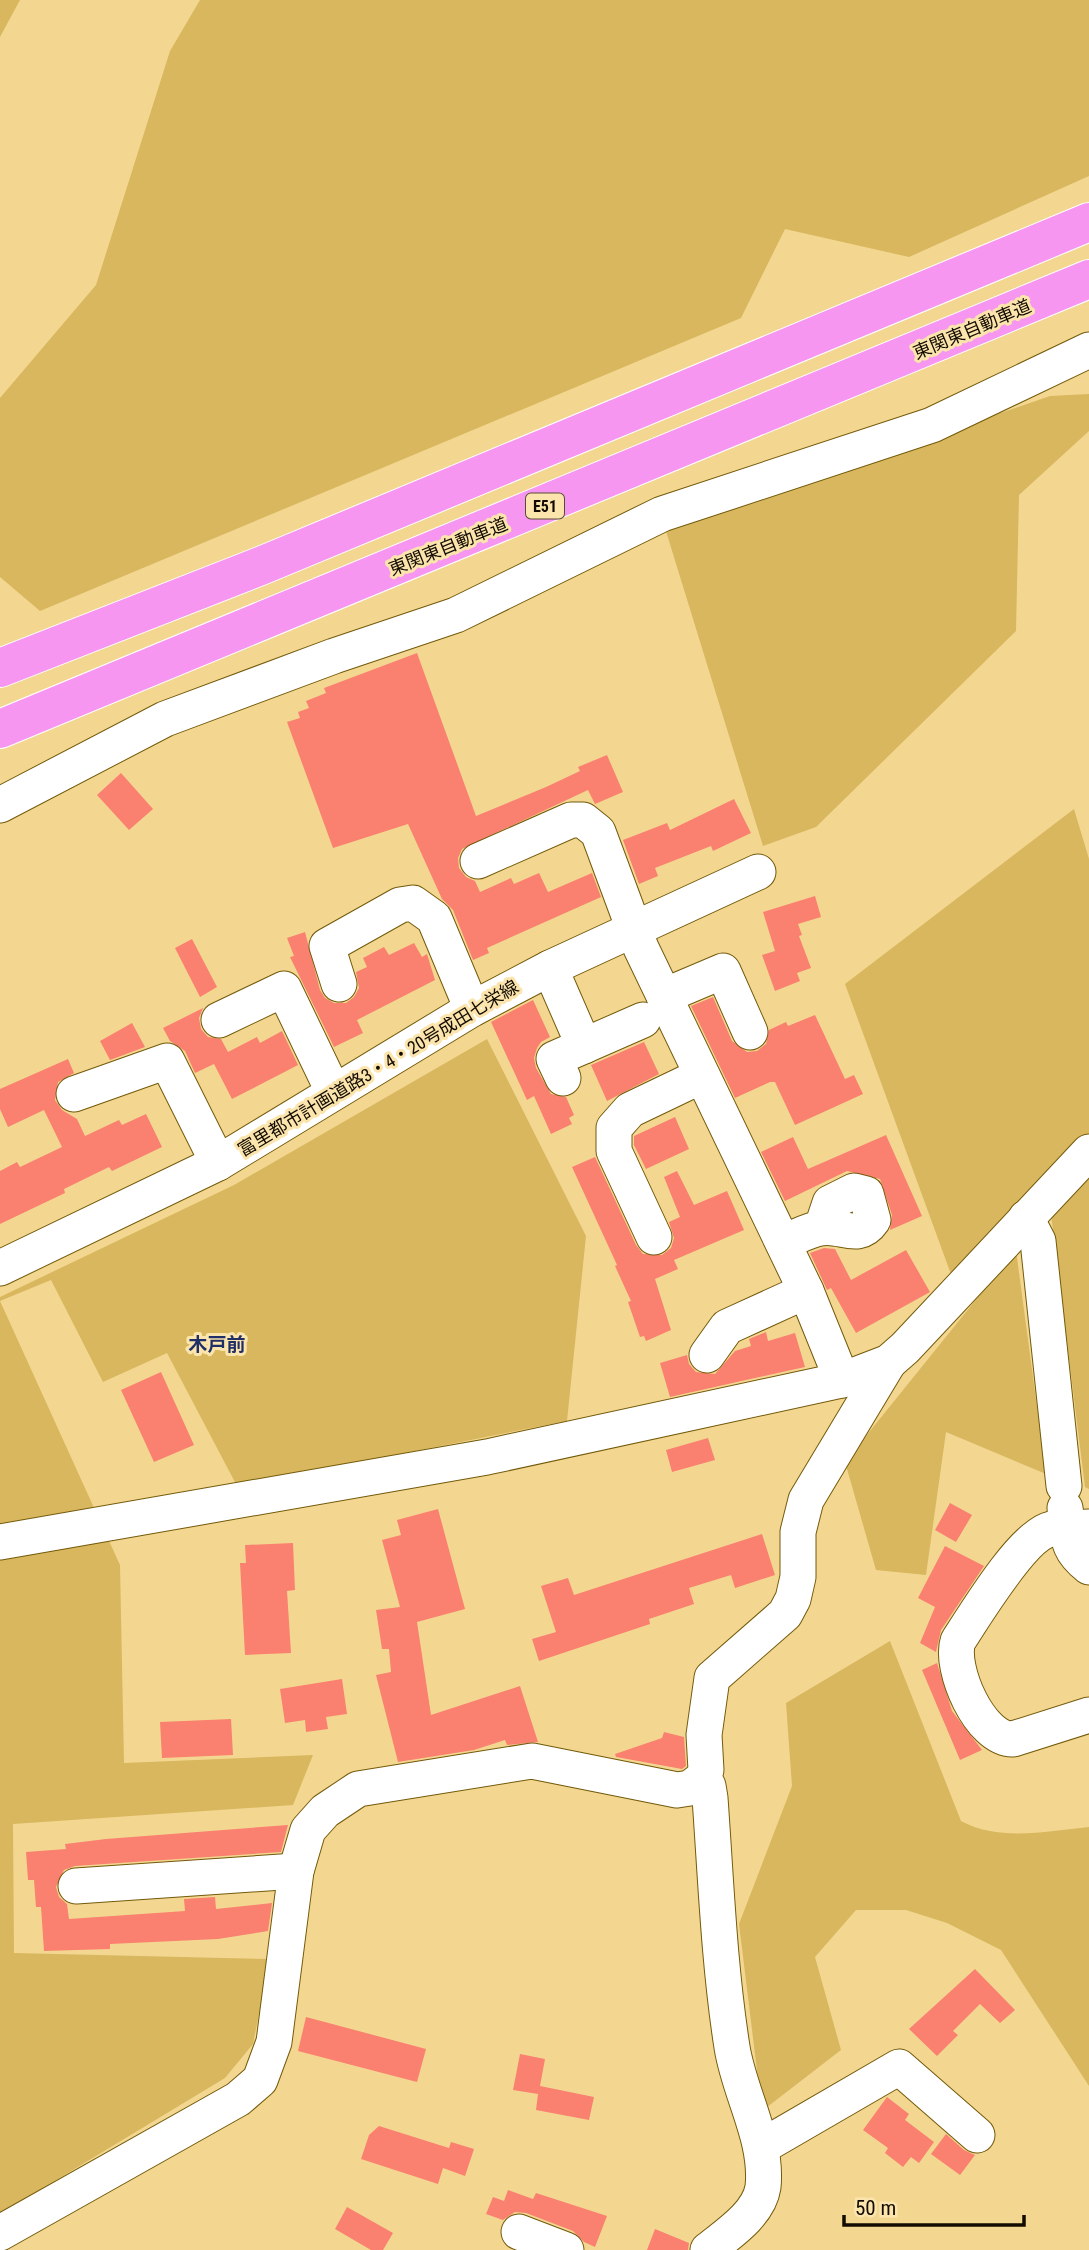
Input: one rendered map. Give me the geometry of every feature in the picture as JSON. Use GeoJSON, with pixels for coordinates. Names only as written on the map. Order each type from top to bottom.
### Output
{"type":"FeatureCollection","features":[{"type":"Feature","properties":{"kind":"highway"},"geometry":{"type":"LineString","coordinates":[[0,668],[263,565],[1089,222]]}},
{"type":"Feature","properties":{"kind":"highway","name":"東関東自動車道"},"geometry":{"type":"LineString","coordinates":[[0,729],[1089,279]]}},
{"type":"Feature","properties":{"kind":"street"},"geometry":{"type":"LineString","coordinates":[[0,805],[164,719],[334,656],[456,615],[662,514],[932,425],[1089,350]]}},
{"type":"Feature","properties":{"kind":"street"},"geometry":{"type":"LineString","coordinates":[[478,861],[571,820],[583,820],[598,832],[634,929],[653,1008],[701,1076],[806,1291],[842,1381]]}},
{"type":"Feature","properties":{"kind":"street","name":"富里都市計画道路3・4・20号成田七栄線"},"geometry":{"type":"LineString","coordinates":[[0,1268],[218,1163],[472,1009],[550,968],[758,872]]}},
{"type":"Feature","properties":{"kind":"street"},"geometry":{"type":"LineString","coordinates":[[339,984],[327,946],[400,905],[413,903],[434,918],[472,1009]]}},
{"type":"Feature","properties":{"kind":"street"},"geometry":{"type":"LineString","coordinates":[[550,968],[584,1046]]}},
{"type":"Feature","properties":{"kind":"street"},"geometry":{"type":"LineString","coordinates":[[563,1078],[554,1059],[584,1046],[723,971],[750,1032]]}},
{"type":"Feature","properties":{"kind":"street"},"geometry":{"type":"LineString","coordinates":[[219,1020],[284,989],[333,1091]]}},
{"type":"Feature","properties":{"kind":"street"},"geometry":{"type":"LineString","coordinates":[[74,1094],[167,1061],[218,1163]]}},
{"type":"Feature","properties":{"kind":"street"},"geometry":{"type":"LineString","coordinates":[[654,1237],[614,1151],[614,1128],[630,1110],[701,1076]]}},
{"type":"Feature","properties":{"kind":"street"},"geometry":{"type":"LineString","coordinates":[[0,2234],[254,2099],[274,2042],[296,1871],[308,1829],[325,1811],[358,1789],[532,1761],[677,1790],[690,1788],[702,1779],[706,1770],[704,1735],[712,1678],[785,1614],[798,1577],[798,1532],[806,1500],[889,1362],[937,1316],[1089,1152]]}},
{"type":"Feature","properties":{"kind":"street"},"geometry":{"type":"LineString","coordinates":[[1026,1218],[1038,1241],[1071,1512],[1068,1545],[1074,1555],[1089,1567]]}},
{"type":"Feature","properties":{"kind":"street"},"geometry":{"type":"LineString","coordinates":[[783,1242],[822,1227]]}},
{"type":"Feature","properties":{"kind":"street"},"geometry":{"type":"LineString","coordinates":[[708,1355],[727,1327],[806,1291]]}},
{"type":"Feature","properties":{"kind":"street"},"geometry":{"type":"LineString","coordinates":[[0,1542],[487,1457],[842,1381],[889,1362]]}},
{"type":"Feature","properties":{"kind":"street"},"geometry":{"type":"LineString","coordinates":[[1071,1512],[1041,1534],[1015,1560],[958,1641],[955,1663],[983,1724],[1002,1739],[1013,1739],[1089,1715]]}},
{"type":"Feature","properties":{"kind":"street"},"geometry":{"type":"LineString","coordinates":[[702,1779],[708,1786],[710,1798],[722,1978],[733,2051],[761,2147],[762,2190],[755,2205],[735,2228],[708,2250]]}},
{"type":"Feature","properties":{"kind":"street"},"geometry":{"type":"LineString","coordinates":[[76,1886],[296,1871]]}},
{"type":"Feature","properties":{"kind":"street"},"geometry":{"type":"LineString","coordinates":[[761,2147],[899,2067],[977,2135]]}},
{"type":"Feature","properties":{"kind":"street"},"geometry":{"type":"LineString","coordinates":[[519,2232],[566,2250]]}},
{"type":"Feature","properties":{"kind":"shaded area"},"geometry":{"type":"Polygon","coordinates":[[[0,0],[20,0],[0,37],[0,0]]]}},
{"type":"Feature","properties":{"kind":"shaded area"},"geometry":{"type":"Polygon","coordinates":[[[200,0],[1089,0],[1089,176],[909,257],[785,229],[741,318],[40,611],[0,577],[0,398],[96,285],[170,51],[200,0]]]}},
{"type":"Feature","properties":{"kind":"shaded area"},"geometry":{"type":"Polygon","coordinates":[[[1089,394],[1089,431],[1019,495],[1016,631],[816,827],[763,846],[665,528],[1050,396],[1089,394]]]}},
{"type":"Feature","properties":{"kind":"shaded area"},"geometry":{"type":"Polygon","coordinates":[[[1074,809],[1089,859],[1089,1133],[952,1277],[845,984],[1074,809]]]}},
{"type":"Feature","properties":{"kind":"shaded area"},"geometry":{"type":"Polygon","coordinates":[[[487,1039],[586,1236],[567,1421],[237,1486],[167,1353],[103,1382],[51,1280],[0,1301],[0,1297],[234,1185],[487,1039]]]}},
{"type":"Feature","properties":{"kind":"shaded area"},"geometry":{"type":"Polygon","coordinates":[[[1089,1173],[1089,1489],[1085,1487],[1051,1214],[1089,1173]]]}},
{"type":"Feature","properties":{"kind":"shaded area"},"geometry":{"type":"Polygon","coordinates":[[[1016,1250],[1046,1474],[946,1432],[926,1575],[876,1570],[845,1462],[1016,1250]]]}},
{"type":"Feature","properties":{"kind":"shaded area"},"geometry":{"type":"Polygon","coordinates":[[[0,1301],[120,1565],[124,1763],[313,1755],[293,1805],[13,1824],[14,1953],[270,1959],[253,2044],[225,2078],[0,2214],[0,1301]]]}},
{"type":"Feature","properties":{"kind":"shaded area"},"geometry":{"type":"Polygon","coordinates":[[[890,1641],[961,1821],[976,1827],[1008,1833],[1089,1827],[1089,2086],[1001,1950],[947,1923],[906,1910],[856,1910],[815,1957],[841,2050],[762,2111],[739,1924],[792,1786],[786,1703],[890,1641]]]}},
{"type":"Feature","properties":{"kind":"building"},"geometry":{"type":"Polygon","coordinates":[[[417,653],[476,816],[546,787],[580,771],[578,767],[607,755],[623,792],[595,804],[588,790],[462,849],[458,858],[459,868],[466,877],[475,881],[480,892],[511,878],[514,884],[539,873],[548,892],[592,873],[601,897],[487,948],[489,953],[473,960],[453,910],[442,899],[408,824],[333,848],[287,722],[300,718],[298,712],[309,708],[306,701],[326,693],[324,688],[417,653]]]}},
{"type":"Feature","properties":{"kind":"building"},"geometry":{"type":"Polygon","coordinates":[[[121,773],[153,809],[129,830],[97,795],[121,773]]]}},
{"type":"Feature","properties":{"kind":"building"},"geometry":{"type":"Polygon","coordinates":[[[734,799],[751,833],[713,851],[711,846],[655,868],[658,876],[639,884],[623,840],[667,823],[670,830],[734,799]]]}},
{"type":"Feature","properties":{"kind":"building"},"geometry":{"type":"Polygon","coordinates":[[[815,896],[821,917],[798,924],[802,935],[799,936],[811,968],[797,973],[800,981],[775,991],[762,955],[775,951],[763,912],[815,896]]]}},
{"type":"Feature","properties":{"kind":"building"},"geometry":{"type":"Polygon","coordinates":[[[305,932],[320,990],[325,998],[334,1003],[346,1003],[354,997],[359,988],[356,972],[367,967],[363,958],[384,947],[389,955],[414,943],[422,957],[427,954],[435,980],[357,1020],[363,1033],[334,1047],[290,957],[294,956],[287,938],[305,932]]]}},
{"type":"Feature","properties":{"kind":"building"},"geometry":{"type":"Polygon","coordinates":[[[192,939],[217,987],[200,997],[175,948],[192,939]]]}},
{"type":"Feature","properties":{"kind":"building"},"geometry":{"type":"Polygon","coordinates":[[[713,997],[732,1041],[747,1052],[757,1051],[766,1044],[769,1030],[786,1022],[788,1026],[815,1015],[845,1079],[854,1075],[863,1094],[795,1125],[775,1082],[735,1098],[691,1006],[713,997]]]}},
{"type":"Feature","properties":{"kind":"building"},"geometry":{"type":"Polygon","coordinates":[[[533,1000],[550,1037],[537,1048],[534,1058],[536,1068],[551,1094],[566,1097],[574,1115],[569,1118],[572,1124],[551,1134],[534,1096],[527,1100],[491,1022],[533,1000]]]}},
{"type":"Feature","properties":{"kind":"building"},"geometry":{"type":"Polygon","coordinates":[[[203,1008],[199,1018],[201,1029],[208,1037],[221,1039],[228,1052],[257,1037],[260,1043],[282,1031],[298,1065],[232,1099],[214,1064],[195,1073],[185,1051],[170,1041],[163,1028],[203,1008]]]}},
{"type":"Feature","properties":{"kind":"building"},"geometry":{"type":"Polygon","coordinates":[[[132,1023],[145,1047],[110,1060],[100,1041],[132,1023]]]}},
{"type":"Feature","properties":{"kind":"building"},"geometry":{"type":"Polygon","coordinates":[[[644,1042],[659,1074],[607,1101],[591,1065],[644,1042]]]}},
{"type":"Feature","properties":{"kind":"building"},"geometry":{"type":"Polygon","coordinates":[[[68,1059],[74,1073],[58,1082],[55,1100],[62,1110],[77,1119],[85,1136],[119,1120],[122,1125],[146,1114],[162,1147],[112,1171],[109,1167],[64,1189],[65,1193],[0,1224],[0,1171],[17,1162],[20,1167],[62,1147],[44,1110],[8,1127],[0,1109],[0,1089],[68,1059]]]}},
{"type":"Feature","properties":{"kind":"building"},"geometry":{"type":"Polygon","coordinates":[[[675,1117],[689,1149],[646,1169],[634,1145],[634,1136],[675,1117]]]}},
{"type":"Feature","properties":{"kind":"building"},"geometry":{"type":"Polygon","coordinates":[[[886,1135],[922,1216],[890,1230],[892,1215],[880,1179],[847,1171],[785,1201],[761,1152],[793,1137],[808,1169],[886,1135]]]}},
{"type":"Feature","properties":{"kind":"building"},"geometry":{"type":"Polygon","coordinates":[[[595,1157],[636,1245],[643,1254],[662,1255],[671,1248],[674,1238],[669,1222],[680,1217],[664,1177],[677,1171],[694,1205],[727,1191],[744,1230],[674,1260],[678,1269],[655,1279],[671,1330],[646,1341],[644,1336],[640,1337],[628,1302],[631,1301],[615,1266],[617,1265],[572,1167],[595,1157]]]}},
{"type":"Feature","properties":{"kind":"building"},"geometry":{"type":"Polygon","coordinates":[[[824,1248],[835,1249],[851,1280],[906,1250],[930,1292],[856,1333],[831,1288],[827,1290],[810,1253],[824,1248]]]}},
{"type":"Feature","properties":{"kind":"building"},"geometry":{"type":"Polygon","coordinates":[[[766,1332],[768,1341],[795,1333],[805,1367],[670,1397],[660,1363],[687,1355],[689,1364],[696,1372],[715,1374],[735,1351],[751,1346],[749,1339],[766,1332]]]}},
{"type":"Feature","properties":{"kind":"building"},"geometry":{"type":"Polygon","coordinates":[[[161,1372],[194,1445],[154,1462],[121,1390],[161,1372]]]}},
{"type":"Feature","properties":{"kind":"building"},"geometry":{"type":"Polygon","coordinates":[[[708,1438],[715,1460],[672,1472],[666,1450],[708,1438]]]}},
{"type":"Feature","properties":{"kind":"building"},"geometry":{"type":"Polygon","coordinates":[[[950,1503],[972,1515],[956,1542],[935,1530],[950,1503]]]}},
{"type":"Feature","properties":{"kind":"building"},"geometry":{"type":"Polygon","coordinates":[[[438,1509],[465,1609],[417,1622],[431,1715],[520,1686],[538,1742],[507,1745],[505,1740],[474,1750],[398,1762],[376,1675],[391,1672],[389,1649],[382,1649],[376,1610],[400,1607],[382,1540],[401,1535],[397,1520],[438,1509]]]}},
{"type":"Feature","properties":{"kind":"building"},"geometry":{"type":"Polygon","coordinates":[[[762,1534],[775,1575],[735,1588],[731,1575],[689,1588],[694,1604],[649,1619],[650,1624],[539,1661],[532,1639],[556,1632],[541,1586],[568,1578],[574,1595],[762,1534]]]}},
{"type":"Feature","properties":{"kind":"building"},"geometry":{"type":"Polygon","coordinates":[[[293,1543],[295,1590],[287,1591],[291,1653],[245,1655],[240,1563],[246,1563],[245,1545],[293,1543]]]}},
{"type":"Feature","properties":{"kind":"building"},"geometry":{"type":"Polygon","coordinates":[[[945,1546],[984,1566],[941,1630],[936,1652],[920,1643],[935,1607],[918,1598],[945,1546]]]}},
{"type":"Feature","properties":{"kind":"building"},"geometry":{"type":"Polygon","coordinates":[[[937,1663],[952,1711],[982,1750],[960,1760],[922,1670],[937,1663]]]}},
{"type":"Feature","properties":{"kind":"building"},"geometry":{"type":"Polygon","coordinates":[[[342,1679],[347,1714],[326,1717],[328,1729],[306,1732],[305,1720],[285,1723],[280,1689],[342,1679]]]}},
{"type":"Feature","properties":{"kind":"building"},"geometry":{"type":"Polygon","coordinates":[[[231,1719],[233,1755],[162,1758],[160,1722],[231,1719]]]}},
{"type":"Feature","properties":{"kind":"building"},"geometry":{"type":"Polygon","coordinates":[[[664,1732],[684,1737],[686,1766],[682,1769],[616,1757],[615,1754],[662,1738],[664,1732]]]}},
{"type":"Feature","properties":{"kind":"building"},"geometry":{"type":"Polygon","coordinates":[[[288,1825],[281,1852],[75,1866],[64,1870],[56,1887],[59,1897],[67,1904],[69,1919],[185,1911],[184,1899],[215,1897],[216,1909],[272,1903],[268,1931],[218,1939],[110,1944],[110,1949],[44,1951],[41,1907],[36,1907],[34,1880],[28,1880],[26,1852],[66,1849],[65,1844],[106,1839],[288,1825]]]}},
{"type":"Feature","properties":{"kind":"building"},"geometry":{"type":"Polygon","coordinates":[[[975,1969],[1015,2010],[1000,2023],[980,2004],[953,2031],[958,2035],[937,2056],[909,2029],[975,1969]]]}},
{"type":"Feature","properties":{"kind":"building"},"geometry":{"type":"Polygon","coordinates":[[[306,2017],[426,2049],[417,2082],[298,2051],[306,2017]]]}},
{"type":"Feature","properties":{"kind":"building"},"geometry":{"type":"Polygon","coordinates":[[[520,2054],[545,2059],[540,2086],[594,2097],[589,2120],[536,2110],[538,2094],[513,2090],[520,2054]]]}},
{"type":"Feature","properties":{"kind":"building"},"geometry":{"type":"Polygon","coordinates":[[[887,2097],[909,2114],[905,2120],[934,2142],[919,2163],[911,2157],[903,2167],[885,2153],[888,2148],[863,2130],[887,2097]]]}},
{"type":"Feature","properties":{"kind":"building"},"geometry":{"type":"Polygon","coordinates":[[[379,2126],[449,2148],[451,2142],[474,2149],[465,2176],[443,2168],[438,2184],[361,2159],[369,2135],[379,2126]]]}},
{"type":"Feature","properties":{"kind":"building"},"geometry":{"type":"Polygon","coordinates":[[[946,2134],[964,2150],[975,2155],[960,2175],[931,2154],[946,2134]]]}},
{"type":"Feature","properties":{"kind":"building"},"geometry":{"type":"Polygon","coordinates":[[[508,2190],[533,2199],[536,2193],[607,2216],[595,2247],[584,2242],[573,2231],[526,2213],[515,2212],[503,2220],[486,2214],[493,2197],[504,2201],[508,2190]]]}},
{"type":"Feature","properties":{"kind":"building"},"geometry":{"type":"Polygon","coordinates":[[[347,2207],[393,2233],[383,2250],[371,2250],[335,2229],[347,2207]]]}},
{"type":"Feature","properties":{"kind":"building"},"geometry":{"type":"Polygon","coordinates":[[[655,2229],[689,2243],[688,2250],[647,2250],[655,2229]]]}},
{"type":"Feature","properties":{"kind":"district","name":"木戸前"},"geometry":{"type":"Point","coordinates":[217,1344]}}]}
